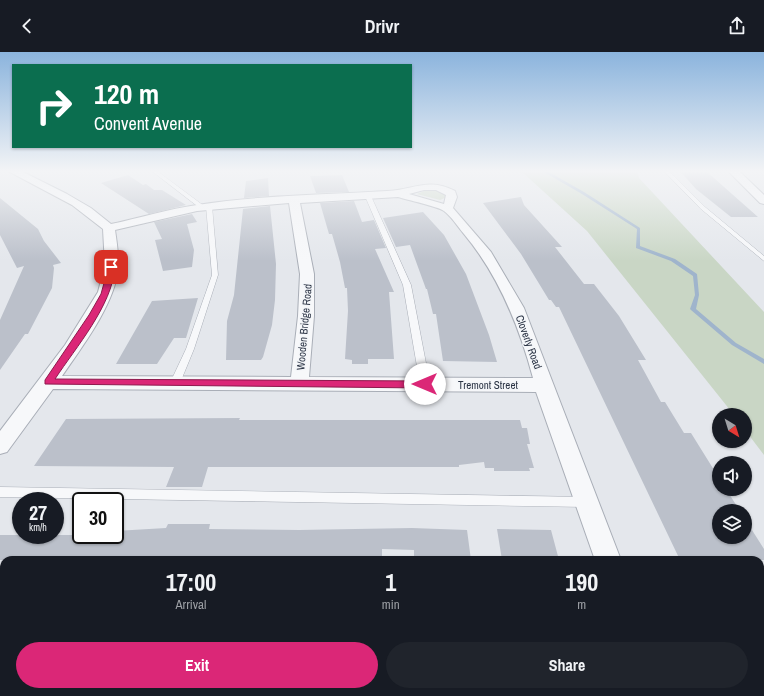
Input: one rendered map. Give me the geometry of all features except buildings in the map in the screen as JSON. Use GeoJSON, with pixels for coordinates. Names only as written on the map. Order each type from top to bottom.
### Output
{"type":"FeatureCollection","features":[{"type":"Feature","properties":{"kind":"street"},"geometry":{"type":"LineString","coordinates":[[0,446],[48,382],[74,344],[104,294],[110,276],[112,257],[109,228],[93,213],[72,201]]}},
{"type":"Feature","properties":{"kind":"street"},"geometry":{"type":"LineString","coordinates":[[109,228],[205,207],[281,201]]}},
{"type":"Feature","properties":{"kind":"street","name":"Wooden Bridge Road"},"geometry":{"type":"LineString","coordinates":[[294,201],[307,274],[306,316],[299,383]]}},
{"type":"Feature","properties":{"kind":"street","name":"Cloverly Road"},"geometry":{"type":"LineString","coordinates":[[450,201],[447,208],[465,226],[482,247],[509,292],[532,346],[544,385],[607,556]]}},
{"type":"Feature","properties":{"kind":"street","name":"Tremont Street"},"geometry":{"type":"LineString","coordinates":[[48,382],[544,385]]}},
{"type":"Feature","properties":{"kind":"lane"},"geometry":{"type":"LineString","coordinates":[[175,382],[190,349],[215,275],[205,207],[197,201]]}},
{"type":"Feature","properties":{"kind":"lane"},"geometry":{"type":"LineString","coordinates":[[370,201],[407,285],[425,384]]}},
{"type":"Feature","properties":{"kind":"lane"},"geometry":{"type":"LineString","coordinates":[[696,201],[764,259]]}},
{"type":"Feature","properties":{"kind":"lane"},"geometry":{"type":"LineString","coordinates":[[0,492],[587,502]]}},
{"type":"Feature","properties":{"kind":"green space"},"geometry":{"type":"Polygon","coordinates":[[[554,201],[661,201],[764,312],[764,455],[752,439],[752,408],[728,408],[587,231],[554,201]]]}},
{"type":"Feature","properties":{"kind":"waterway"},"geometry":{"type":"LineString","coordinates":[[596,201],[639,229],[638,247],[673,260],[695,275],[697,295],[693,309],[734,344],[764,362]]}},
{"type":"Feature","properties":{"kind":"route"},"geometry":{"type":"LineString","coordinates":[[111,267],[110,276],[104,294],[93,315],[48,382],[425,384]]}}]}
